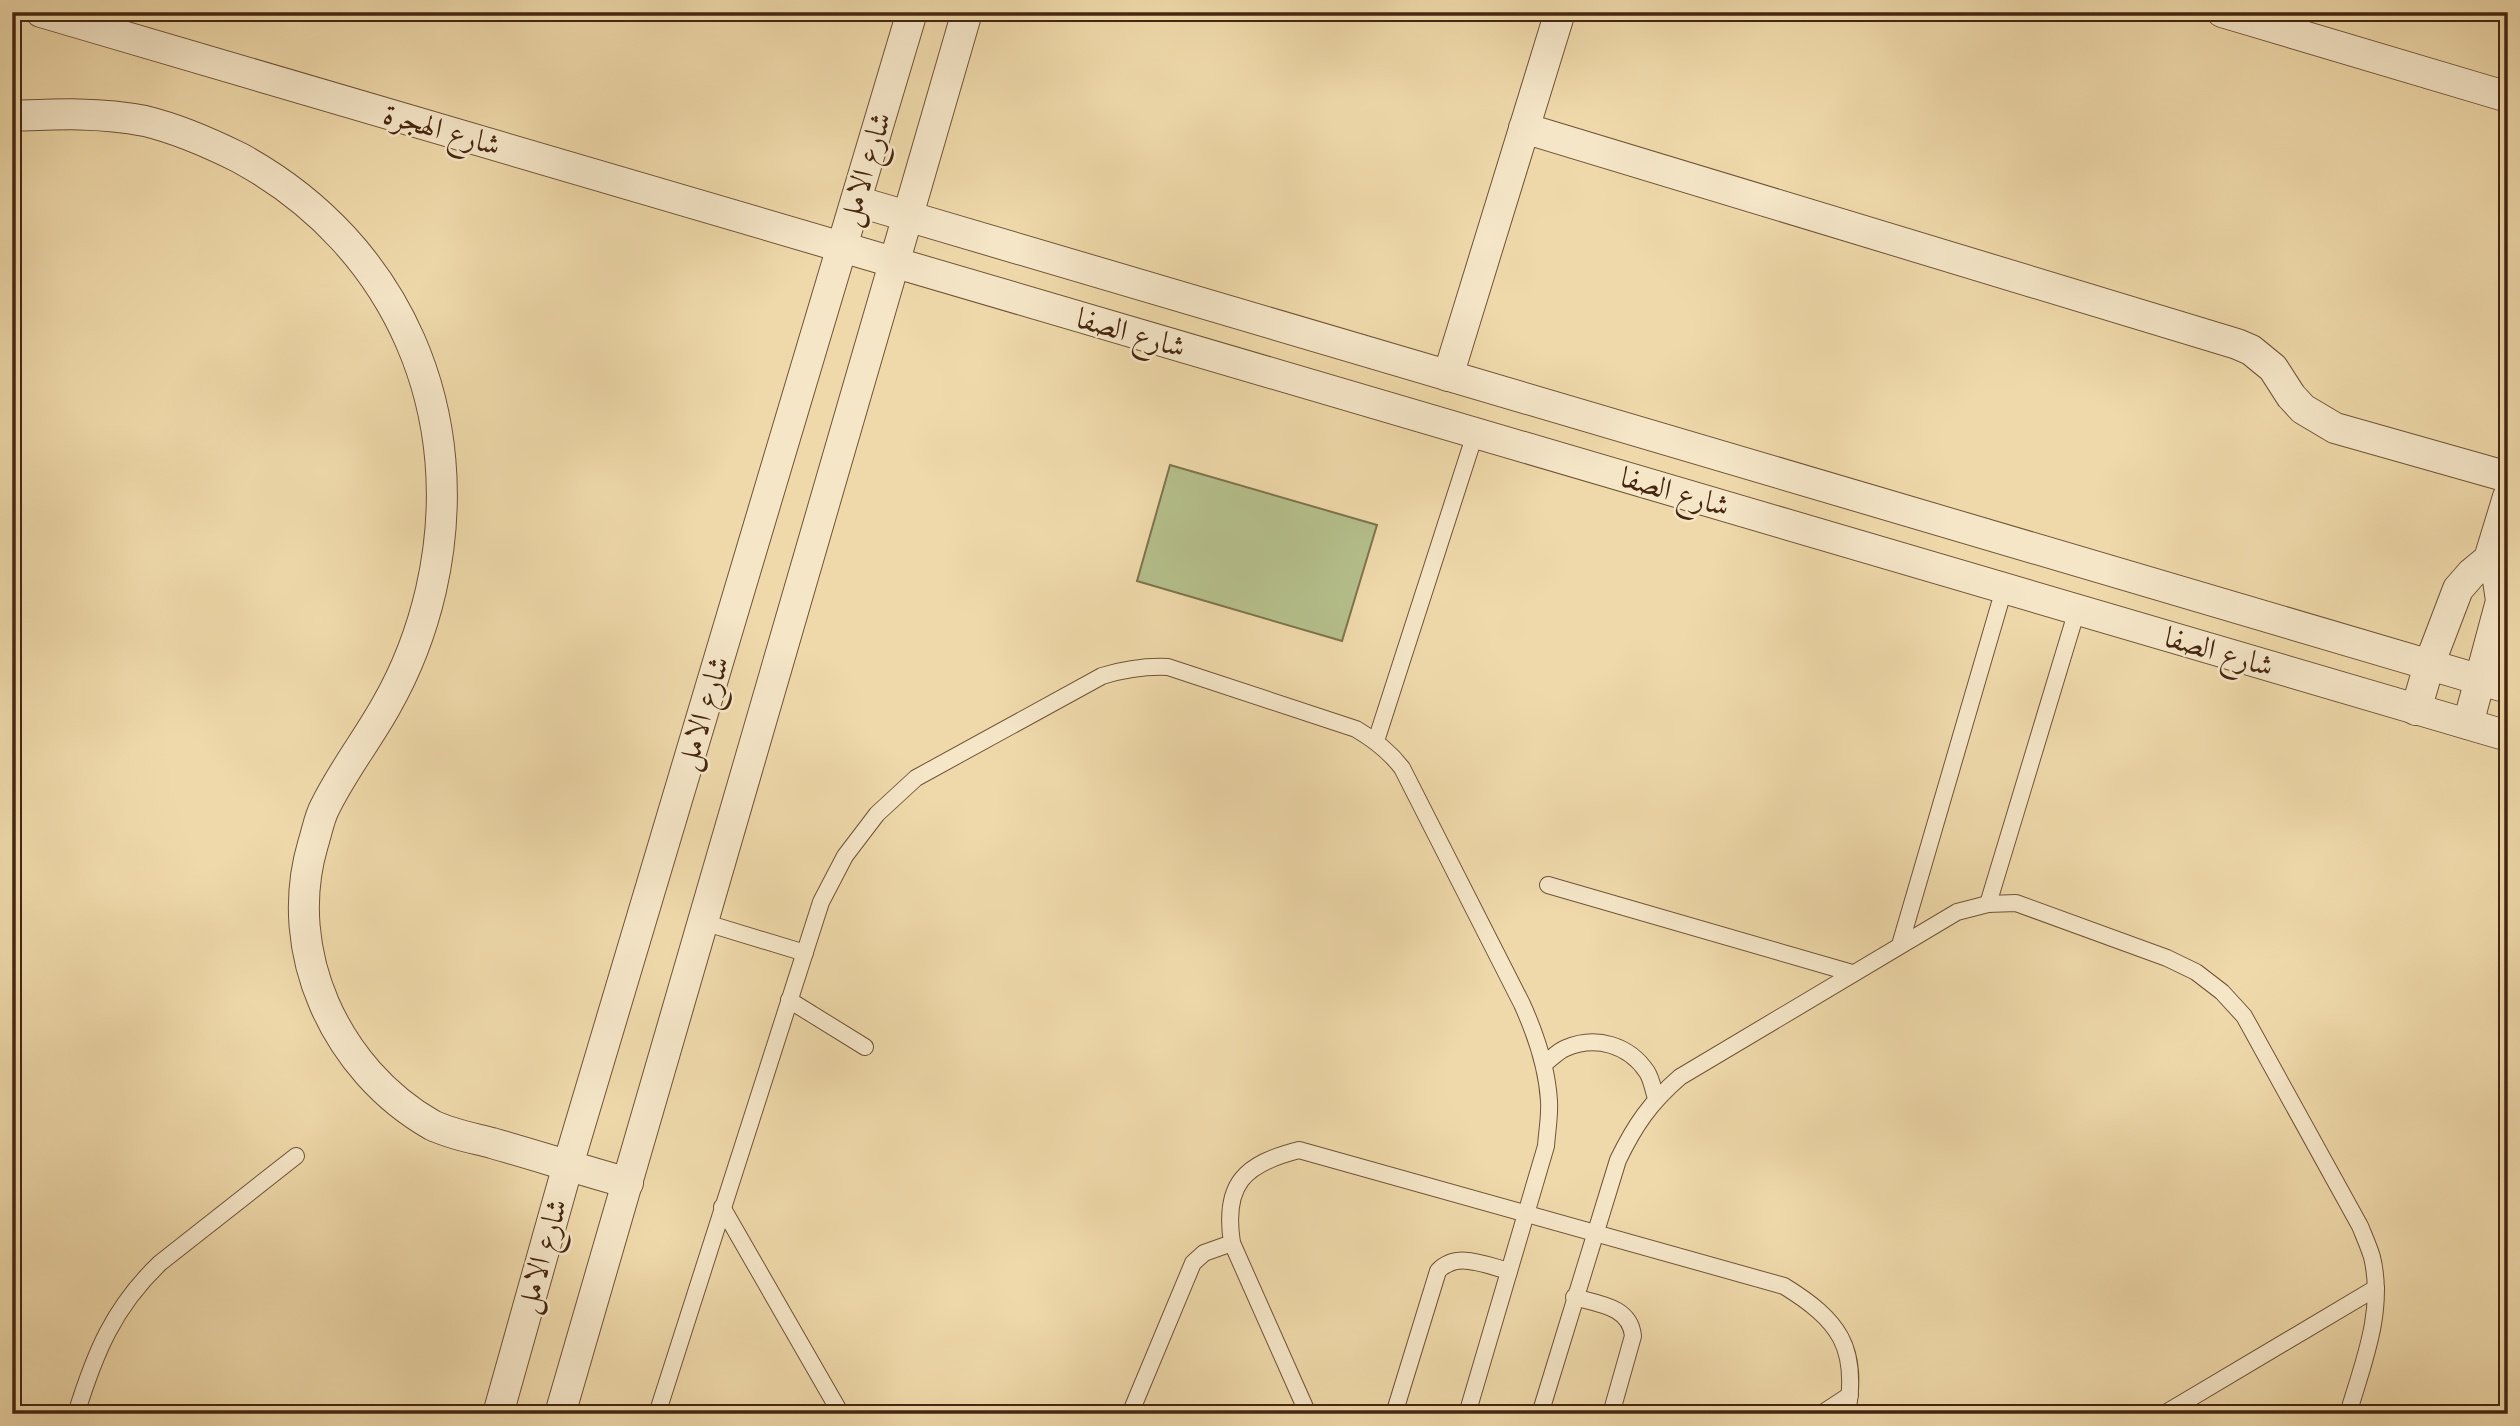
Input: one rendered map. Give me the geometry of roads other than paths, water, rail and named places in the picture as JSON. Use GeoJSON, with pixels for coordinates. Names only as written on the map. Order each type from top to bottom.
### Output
{"type":"FeatureCollection","features":[{"type":"Feature","properties":{"kind":"street","name":"شارع الهجرة"},"geometry":{"type":"LineString","coordinates":[[41,12],[842,248]]}},
{"type":"Feature","properties":{"kind":"street","name":"شارع الامل"},"geometry":{"type":"LineString","coordinates":[[498,1414],[568,1165],[912,12]]}},
{"type":"Feature","properties":{"kind":"street","name":"شارع الامل"},"geometry":{"type":"LineString","coordinates":[[560,1414],[967,12]]}},
{"type":"Feature","properties":{"kind":"street"},"geometry":{"type":"LineString","coordinates":[[1448,376],[1560,12]]}},
{"type":"Feature","properties":{"kind":"street"},"geometry":{"type":"LineString","coordinates":[[2222,12],[2508,97]]}},
{"type":"Feature","properties":{"kind":"street"},"geometry":{"type":"LineString","coordinates":[[12,116],[76,113],[145,121],[212,144],[274,177],[328,221],[373,274],[409,334],[432,401],[443,471],[442,531],[433,579],[413,649],[387,704],[323,809],[306,868],[304,929],[317,990],[344,1045],[385,1091],[435,1126],[628,1183]]}},
{"type":"Feature","properties":{"kind":"street"},"geometry":{"type":"LineString","coordinates":[[1524,128],[2237,344],[2263,359],[2291,396],[2318,420],[2335,428],[2508,477]]}},
{"type":"Feature","properties":{"kind":"street","name":"شارع الصفا"},"geometry":{"type":"LineString","coordinates":[[856,201],[2495,684]]}},
{"type":"Feature","properties":{"kind":"street","name":"شارع الصفا"},"geometry":{"type":"LineString","coordinates":[[842,248],[2508,736]]}},
{"type":"Feature","properties":{"kind":"street"},"geometry":{"type":"LineString","coordinates":[[2416,710],[2429,664],[2458,589],[2489,559],[2508,497]]}},
{"type":"Feature","properties":{"kind":"street"},"geometry":{"type":"LineString","coordinates":[[2468,724],[2495,684],[2501,601],[2498,579],[2489,559]]}},
{"type":"Feature","properties":{"kind":"lane"},"geometry":{"type":"LineString","coordinates":[[1376,741],[1475,434]]}},
{"type":"Feature","properties":{"kind":"lane"},"geometry":{"type":"LineString","coordinates":[[1900,945],[2004,589]]}},
{"type":"Feature","properties":{"kind":"lane"},"geometry":{"type":"LineString","coordinates":[[1988,904],[2077,610]]}},
{"type":"Feature","properties":{"kind":"lane"},"geometry":{"type":"LineString","coordinates":[[657,1414],[821,902],[845,856],[877,814],[916,778],[1102,676],[1123,669],[1168,667],[1356,729],[1390,753],[1402,768],[1535,1033],[1544,1064],[1549,1102],[1546,1146],[1466,1414]]}},
{"type":"Feature","properties":{"kind":"lane"},"geometry":{"type":"LineString","coordinates":[[1548,885],[1852,973]]}},
{"type":"Feature","properties":{"kind":"lane"},"geometry":{"type":"LineString","coordinates":[[1540,1414],[1593,1233],[1618,1160],[1634,1127],[1656,1098],[1680,1077],[1957,912],[1988,904],[2016,903],[2167,958],[2196,972],[2222,992],[2244,1016],[2360,1226],[2371,1256],[2376,1288],[2375,1316],[2348,1414]]}},
{"type":"Feature","properties":{"kind":"lane"},"geometry":{"type":"LineString","coordinates":[[703,922],[805,953]]}},
{"type":"Feature","properties":{"kind":"lane"},"geometry":{"type":"LineString","coordinates":[[789,1000],[865,1047]]}},
{"type":"Feature","properties":{"kind":"lane"},"geometry":{"type":"LineString","coordinates":[[1544,1064],[1563,1048],[1587,1041],[1611,1044],[1633,1056],[1648,1074],[1656,1098]]}},
{"type":"Feature","properties":{"kind":"lane"},"geometry":{"type":"LineString","coordinates":[[1308,1414],[1231,1243],[1228,1218],[1233,1192],[1248,1171],[1270,1157],[1299,1150],[1784,1286],[1829,1318],[1843,1341],[1851,1368],[1847,1414]]}},
{"type":"Feature","properties":{"kind":"lane"},"geometry":{"type":"LineString","coordinates":[[76,1414],[100,1343],[112,1320],[142,1280],[296,1156]]}},
{"type":"Feature","properties":{"kind":"lane"},"geometry":{"type":"LineString","coordinates":[[722,1207],[841,1414]]}},
{"type":"Feature","properties":{"kind":"lane"},"geometry":{"type":"LineString","coordinates":[[1130,1414],[1193,1263],[1204,1253],[1231,1243]]}},
{"type":"Feature","properties":{"kind":"lane"},"geometry":{"type":"LineString","coordinates":[[1394,1414],[1438,1271],[1444,1264],[1462,1260],[1509,1271]]}},
{"type":"Feature","properties":{"kind":"lane"},"geometry":{"type":"LineString","coordinates":[[2164,1414],[2376,1288]]}},
{"type":"Feature","properties":{"kind":"lane"},"geometry":{"type":"LineString","coordinates":[[1574,1297],[1620,1311],[1632,1326],[1633,1336],[1611,1414]]}},
{"type":"Feature","properties":{"kind":"lane"},"geometry":{"type":"LineString","coordinates":[[1821,1414],[1850,1395]]}}]}
